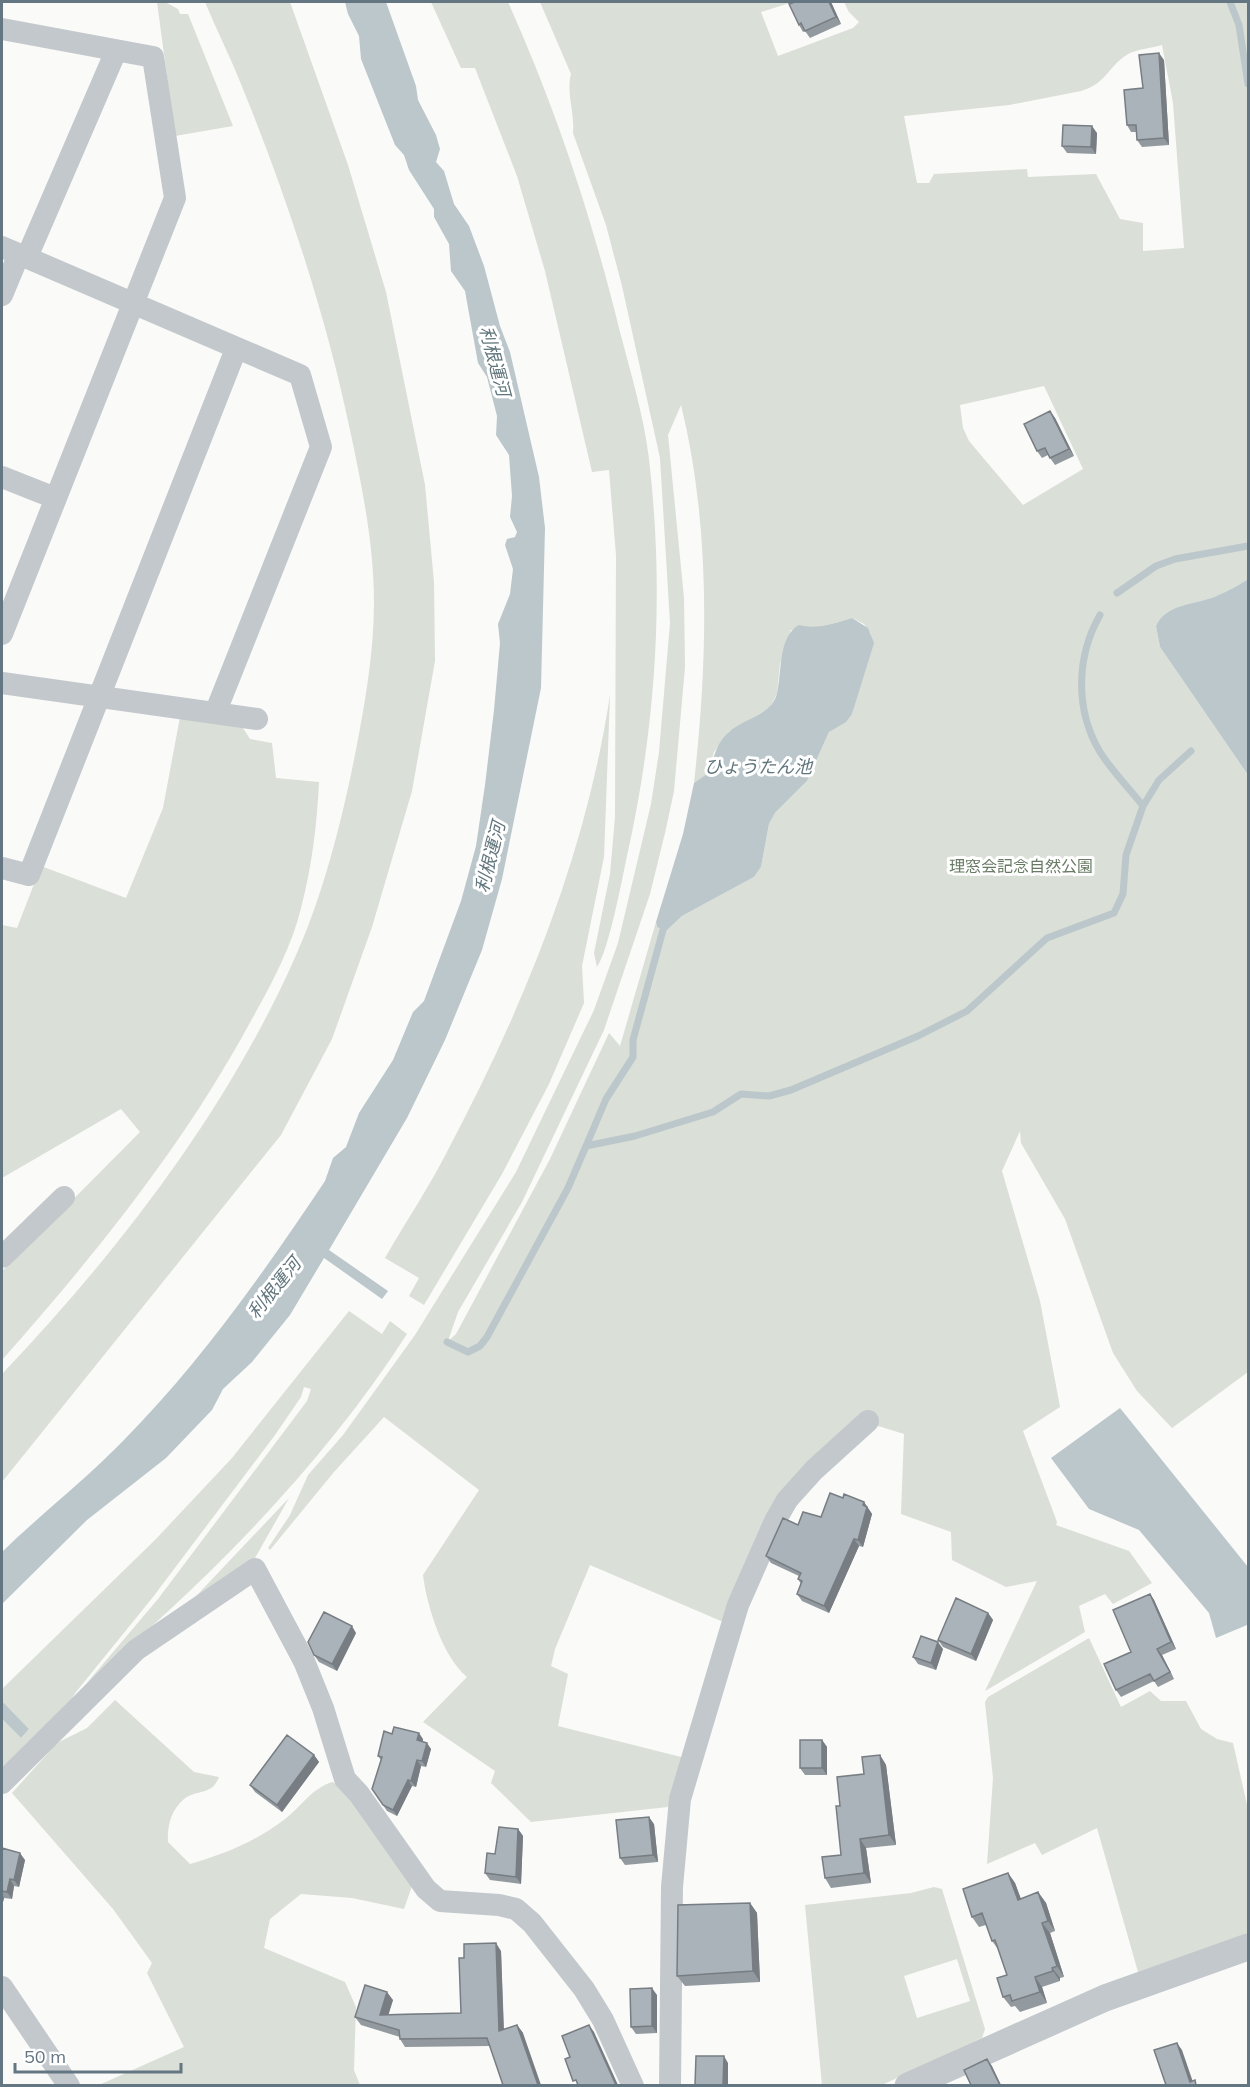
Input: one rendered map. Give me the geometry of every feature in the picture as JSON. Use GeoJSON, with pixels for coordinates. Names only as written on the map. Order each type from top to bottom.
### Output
{"type":"FeatureCollection","features":[{"type":"Feature","properties":{"kind":"street"},"geometry":{"type":"LineString","coordinates":[[2,634],[175,198],[153,57],[3,34]]}},
{"type":"Feature","properties":{"kind":"street"},"geometry":{"type":"LineString","coordinates":[[2,295],[16,253],[116,51]]}},
{"type":"Feature","properties":{"kind":"street"},"geometry":{"type":"LineString","coordinates":[[16,253],[300,375],[321,447],[216,711]]}},
{"type":"Feature","properties":{"kind":"street"},"geometry":{"type":"LineString","coordinates":[[2,868],[29,875],[236,349]]}},
{"type":"Feature","properties":{"kind":"street"},"geometry":{"type":"LineString","coordinates":[[2,477],[55,498]]}},
{"type":"Feature","properties":{"kind":"street"},"geometry":{"type":"LineString","coordinates":[[2,683],[216,711],[233,717],[257,719]]}},
{"type":"Feature","properties":{"kind":"street"},"geometry":{"type":"LineString","coordinates":[[6,1247],[64,1197]]}},
{"type":"Feature","properties":{"kind":"street"},"geometry":{"type":"LineString","coordinates":[[670,2085],[672,1887],[680,1799],[738,1605],[775,1521],[787,1500],[814,1470],[868,1420]]}},
{"type":"Feature","properties":{"kind":"street"},"geometry":{"type":"LineString","coordinates":[[2,1784],[136,1650],[255,1569],[304,1660],[323,1708],[345,1779],[359,1794],[426,1888],[440,1901],[499,1905],[516,1909],[532,1923],[589,1997],[603,2020],[633,2085]]}},
{"type":"Feature","properties":{"kind":"street"},"geometry":{"type":"LineString","coordinates":[[919,2083],[1105,1998],[1248,1947]]}},
{"type":"Feature","properties":{"kind":"street"},"geometry":{"type":"LineString","coordinates":[[2,1987],[69,2085]]}},
{"type":"Feature","properties":{"kind":"green space"},"geometry":{"type":"Polygon","coordinates":[[[157,2],[165,2],[178,9],[180,14],[188,14],[233,126],[175,136],[157,2]]]}},
{"type":"Feature","properties":{"kind":"green space"},"geometry":{"type":"Polygon","coordinates":[[[205,2],[290,2],[348,165],[386,292],[425,485],[434,582],[435,661],[412,791],[372,927],[332,1039],[281,1135],[2,1482],[2,1374],[86,1280],[165,1180],[235,1074],[293,962],[313,913],[343,811],[368,682],[374,622],[370,537],[340,387],[317,299],[274,168],[205,2]]]}},
{"type":"Feature","properties":{"kind":"green space"},"geometry":{"type":"Polygon","coordinates":[[[431,2],[508,2],[542,83],[572,164],[609,289],[641,411],[647,443],[654,507],[657,603],[652,699],[630,842],[612,926],[597,967],[594,953],[610,874],[615,817],[616,555],[609,470],[592,472],[545,271],[517,176],[475,68],[461,68],[431,2]]]}},
{"type":"Feature","properties":{"kind":"green space","name":"理窓会記念自然公園"},"geometry":{"type":"Polygon","coordinates":[[[540,2],[793,2],[761,12],[778,56],[853,28],[859,22],[849,12],[844,2],[1248,2],[1248,579],[1214,597],[1166,613],[1156,626],[1160,647],[1248,775],[1248,1372],[1172,1428],[1137,1391],[1113,1353],[1065,1219],[1021,1143],[1020,1131],[1002,1171],[1040,1301],[1060,1407],[1023,1431],[1057,1522],[1056,1525],[1129,1551],[1152,1583],[1113,1604],[1105,1594],[1079,1606],[1085,1632],[985,1691],[1037,1581],[1006,1587],[952,1560],[951,1532],[901,1514],[904,1434],[862,1421],[830,1448],[728,1624],[590,1565],[555,1649],[551,1666],[568,1674],[558,1726],[689,1759],[677,1806],[531,1822],[491,1783],[495,1771],[423,1722],[467,1677],[450,1657],[443,1644],[432,1615],[423,1575],[479,1490],[384,1417],[334,1472],[270,1550],[268,1548],[290,1515],[308,1475],[343,1435],[415,1335],[516,1172],[594,1010],[618,943],[651,804],[659,752],[670,623],[660,458],[622,286],[606,225],[573,133],[569,88],[571,74],[540,2]],[[1162,45],[1130,53],[1097,84],[1081,91],[1009,105],[904,116],[917,183],[929,183],[934,174],[1027,169],[1028,177],[1096,174],[1120,219],[1143,223],[1143,251],[1184,248],[1173,103],[1162,45]],[[1044,386],[960,405],[963,428],[969,441],[1023,505],[1083,469],[1044,386]],[[681,405],[668,435],[684,598],[685,667],[674,791],[665,833],[650,894],[604,1030],[522,1202],[458,1312],[448,1341],[456,1334],[550,1159],[609,1033],[620,1046],[656,922],[657,927],[666,931],[682,916],[754,877],[761,867],[769,824],[775,813],[807,781],[829,732],[852,714],[871,634],[864,624],[852,618],[821,627],[791,630],[780,664],[777,693],[773,702],[768,709],[730,731],[714,752],[708,773],[694,783],[702,689],[704,593],[698,498],[681,405]]]}},
{"type":"Feature","properties":{"kind":"green space"},"geometry":{"type":"Polygon","coordinates":[[[610,695],[604,857],[582,966],[584,1003],[549,1084],[502,1174],[424,1305],[409,1296],[419,1278],[385,1258],[449,1148],[527,984],[549,928],[585,813],[610,695]]]}},
{"type":"Feature","properties":{"kind":"green space"},"geometry":{"type":"Polygon","coordinates":[[[180,717],[241,725],[250,739],[272,743],[276,778],[319,782],[311,861],[297,924],[263,999],[193,1117],[134,1201],[70,1281],[2,1360],[2,1271],[140,1132],[121,1109],[2,1178],[2,925],[17,928],[41,866],[126,898],[163,808],[180,717]]]}},
{"type":"Feature","properties":{"kind":"green space"},"geometry":{"type":"Polygon","coordinates":[[[349,1311],[382,1334],[390,1321],[407,1334],[373,1384],[299,1477],[218,1564],[86,1684],[158,1599],[307,1401],[311,1389],[304,1387],[301,1397],[275,1435],[153,1597],[76,1692],[50,1733],[2,1779],[2,1719],[21,1738],[29,1729],[2,1701],[2,1689],[155,1540],[232,1458],[349,1311]]]}},
{"type":"Feature","properties":{"kind":"green space"},"geometry":{"type":"Polygon","coordinates":[[[289,1498],[251,1565],[183,1610],[289,1498]]]}},
{"type":"Feature","properties":{"kind":"green space"},"geometry":{"type":"Polygon","coordinates":[[[1089,1638],[1121,1707],[1150,1691],[1161,1701],[1186,1701],[1201,1729],[1217,1739],[1233,1743],[1248,1809],[1248,1934],[1138,1972],[1097,1828],[1042,1855],[1035,1843],[987,1864],[993,1778],[985,1702],[988,1697],[1089,1638]]]}},
{"type":"Feature","properties":{"kind":"green space"},"geometry":{"type":"Polygon","coordinates":[[[115,1700],[194,1772],[219,1777],[208,1790],[184,1799],[176,1808],[171,1819],[168,1842],[190,1864],[228,1851],[263,1834],[291,1814],[312,1793],[332,1782],[344,1787],[412,1886],[404,1909],[352,1898],[301,1894],[270,1919],[264,1948],[345,1982],[356,2007],[354,2070],[360,2085],[99,2085],[184,2047],[147,1973],[152,1963],[113,1909],[12,1793],[57,1743],[87,1728],[115,1700]]]}},
{"type":"Feature","properties":{"kind":"green space"},"geometry":{"type":"Polygon","coordinates":[[[934,1887],[942,1889],[985,2029],[982,2038],[882,2085],[822,2085],[805,1905],[911,1893],[934,1887]],[[957,1959],[904,1976],[917,2018],[970,2001],[957,1959]]]}},
{"type":"Feature","properties":{"kind":"water","name":"利根運河"},"geometry":{"type":"Polygon","coordinates":[[[345,2],[386,2],[416,86],[418,100],[436,135],[440,149],[436,162],[444,171],[454,204],[469,226],[484,266],[500,326],[510,352],[539,477],[545,528],[541,688],[502,879],[482,950],[445,1040],[407,1118],[329,1250],[388,1291],[382,1299],[324,1258],[290,1315],[252,1362],[223,1389],[212,1410],[166,1458],[87,1520],[2,1604],[2,1552],[108,1455],[179,1380],[255,1282],[325,1181],[333,1158],[346,1147],[359,1113],[393,1060],[413,1012],[424,1001],[461,901],[476,846],[494,710],[500,643],[498,624],[510,594],[513,569],[505,545],[507,539],[515,537],[517,532],[510,517],[512,496],[509,455],[496,435],[497,416],[487,377],[478,363],[465,291],[451,271],[449,244],[434,217],[434,209],[409,170],[404,155],[395,145],[361,59],[359,36],[345,2]]]}},
{"type":"Feature","properties":{"kind":"water"},"geometry":{"type":"Polygon","coordinates":[[[1248,579],[1248,775],[1160,647],[1156,626],[1166,613],[1214,597],[1248,579]]]}},
{"type":"Feature","properties":{"kind":"water","name":"ひょうたん池"},"geometry":{"type":"Polygon","coordinates":[[[852,618],[868,628],[874,643],[852,714],[846,722],[829,732],[807,781],[775,813],[769,824],[761,867],[754,877],[682,916],[666,931],[657,927],[656,922],[683,834],[694,783],[708,773],[718,747],[728,733],[763,712],[774,701],[779,685],[784,646],[792,630],[799,625],[819,626],[852,618]]]}},
{"type":"Feature","properties":{"kind":"water"},"geometry":{"type":"Polygon","coordinates":[[[1120,1408],[1248,1567],[1247,1625],[1216,1638],[1209,1613],[1139,1530],[1089,1509],[1051,1458],[1120,1408]]]}},
{"type":"Feature","properties":{"kind":"water"},"geometry":{"type":"Polygon","coordinates":[[[2,1701],[29,1729],[21,1738],[2,1719],[2,1701]]]}},
{"type":"Feature","properties":{"kind":"building"},"geometry":{"type":"Polygon","coordinates":[[[829,2],[836,17],[805,31],[801,23],[799,25],[789,4],[829,2]]]}},
{"type":"Feature","properties":{"kind":"building"},"geometry":{"type":"Polygon","coordinates":[[[1159,53],[1164,138],[1137,140],[1136,125],[1127,125],[1124,90],[1143,88],[1139,55],[1159,53]]]}},
{"type":"Feature","properties":{"kind":"building"},"geometry":{"type":"Polygon","coordinates":[[[1063,125],[1092,126],[1091,147],[1062,146],[1063,125]]]}},
{"type":"Feature","properties":{"kind":"building"},"geometry":{"type":"Polygon","coordinates":[[[1050,411],[1069,449],[1050,458],[1045,448],[1037,451],[1024,424],[1050,411]]]}},
{"type":"Feature","properties":{"kind":"building"},"geometry":{"type":"Polygon","coordinates":[[[830,1493],[843,1498],[844,1494],[864,1502],[863,1505],[867,1507],[858,1540],[854,1539],[824,1606],[797,1594],[802,1581],[798,1579],[801,1573],[766,1556],[783,1518],[798,1525],[803,1512],[821,1517],[830,1493]]]}},
{"type":"Feature","properties":{"kind":"building"},"geometry":{"type":"Polygon","coordinates":[[[1150,1594],[1171,1642],[1157,1649],[1170,1672],[1154,1681],[1150,1674],[1116,1690],[1104,1664],[1131,1652],[1113,1610],[1150,1594]]]}},
{"type":"Feature","properties":{"kind":"building"},"geometry":{"type":"Polygon","coordinates":[[[956,1598],[988,1613],[971,1654],[938,1640],[956,1598]]]}},
{"type":"Feature","properties":{"kind":"building"},"geometry":{"type":"Polygon","coordinates":[[[324,1612],[352,1626],[332,1664],[314,1655],[308,1642],[324,1612]]]}},
{"type":"Feature","properties":{"kind":"building"},"geometry":{"type":"Polygon","coordinates":[[[921,1636],[938,1642],[931,1663],[913,1657],[921,1636]]]}},
{"type":"Feature","properties":{"kind":"building"},"geometry":{"type":"Polygon","coordinates":[[[394,1727],[419,1733],[417,1740],[427,1743],[422,1761],[417,1760],[411,1781],[408,1780],[393,1810],[383,1805],[372,1789],[382,1757],[378,1756],[384,1731],[392,1734],[394,1727]]]}},
{"type":"Feature","properties":{"kind":"building"},"geometry":{"type":"Polygon","coordinates":[[[287,1735],[314,1755],[277,1805],[250,1785],[287,1735]]]}},
{"type":"Feature","properties":{"kind":"building"},"geometry":{"type":"Polygon","coordinates":[[[800,1740],[822,1740],[822,1768],[800,1768],[800,1740]]]}},
{"type":"Feature","properties":{"kind":"building"},"geometry":{"type":"Polygon","coordinates":[[[880,1755],[889,1835],[860,1839],[864,1873],[825,1878],[822,1857],[841,1855],[836,1806],[840,1806],[837,1777],[864,1774],[862,1757],[880,1755]]]}},
{"type":"Feature","properties":{"kind":"building"},"geometry":{"type":"Polygon","coordinates":[[[649,1817],[653,1855],[620,1858],[616,1820],[649,1817]]]}},
{"type":"Feature","properties":{"kind":"building"},"geometry":{"type":"Polygon","coordinates":[[[499,1827],[518,1829],[516,1877],[485,1873],[487,1853],[495,1854],[499,1827]]]}},
{"type":"Feature","properties":{"kind":"building"},"geometry":{"type":"Polygon","coordinates":[[[2,1848],[20,1853],[14,1880],[10,1879],[7,1892],[2,1891],[2,1848]]]}},
{"type":"Feature","properties":{"kind":"building"},"geometry":{"type":"Polygon","coordinates":[[[1008,1873],[1018,1900],[1038,1892],[1048,1921],[1042,1923],[1057,1966],[1052,1968],[1053,1971],[1035,1977],[1040,1992],[1012,2001],[1010,1995],[1003,1997],[997,1978],[1007,1975],[995,1940],[992,1941],[982,1913],[972,1917],[963,1889],[1008,1873]]]}},
{"type":"Feature","properties":{"kind":"building"},"geometry":{"type":"Polygon","coordinates":[[[750,1903],[753,1971],[677,1976],[678,1905],[750,1903]]]}},
{"type":"Feature","properties":{"kind":"building"},"geometry":{"type":"Polygon","coordinates":[[[496,1943],[499,2031],[517,2025],[538,2085],[503,2085],[487,2038],[400,2039],[399,2030],[355,2017],[365,1985],[387,1992],[380,2015],[461,2013],[459,1958],[464,1958],[464,1944],[496,1943]]]}},
{"type":"Feature","properties":{"kind":"building"},"geometry":{"type":"Polygon","coordinates":[[[652,1988],[652,2026],[631,2027],[630,1989],[652,1988]]]}},
{"type":"Feature","properties":{"kind":"building"},"geometry":{"type":"Polygon","coordinates":[[[589,2025],[616,2085],[578,2085],[576,2080],[573,2081],[565,2059],[570,2057],[562,2036],[589,2025]]]}},
{"type":"Feature","properties":{"kind":"building"},"geometry":{"type":"Polygon","coordinates":[[[1177,2043],[1190,2082],[1195,2080],[1196,2085],[1166,2085],[1154,2050],[1177,2043]]]}},
{"type":"Feature","properties":{"kind":"building"},"geometry":{"type":"Polygon","coordinates":[[[696,2056],[724,2056],[723,2085],[695,2085],[696,2056]]]}},
{"type":"Feature","properties":{"kind":"building"},"geometry":{"type":"Polygon","coordinates":[[[987,2059],[1000,2085],[971,2085],[964,2070],[987,2059]]]}},
{"type":"Feature","properties":{"kind":"waterway"},"geometry":{"type":"LineString","coordinates":[[1230,2],[1239,25],[1248,84]]}},
{"type":"Feature","properties":{"kind":"waterway"},"geometry":{"type":"LineString","coordinates":[[1117,593],[1156,566],[1175,559],[1248,546]]}},
{"type":"Feature","properties":{"kind":"waterway"},"geometry":{"type":"LineString","coordinates":[[447,1342],[468,1352],[480,1346],[487,1337],[568,1188],[586,1146],[635,1136],[713,1112],[741,1094],[769,1096],[791,1090],[918,1036],[967,1011],[1047,938],[1114,913],[1123,894],[1126,855],[1143,806],[1100,752],[1086,719],[1082,684],[1083,666],[1086,648],[1100,615]]}},
{"type":"Feature","properties":{"kind":"waterway"},"geometry":{"type":"LineString","coordinates":[[1143,806],[1159,780],[1191,751]]}},
{"type":"Feature","properties":{"kind":"waterway"},"geometry":{"type":"LineString","coordinates":[[586,1146],[606,1099],[633,1057],[633,1040],[663,930]]}}]}
